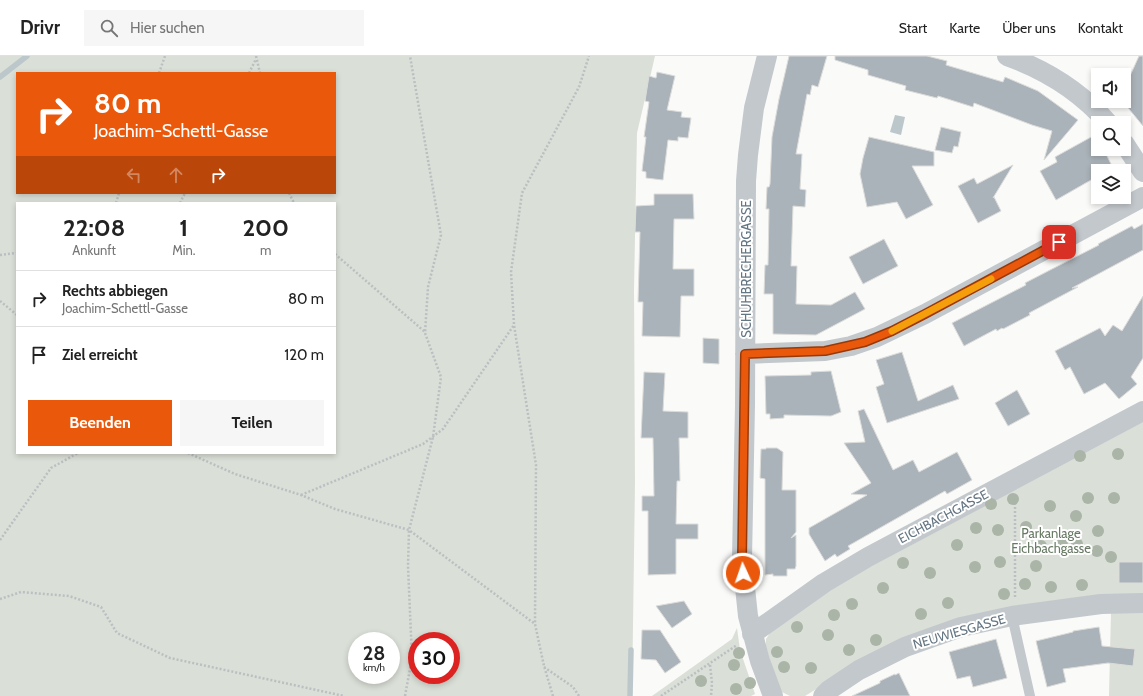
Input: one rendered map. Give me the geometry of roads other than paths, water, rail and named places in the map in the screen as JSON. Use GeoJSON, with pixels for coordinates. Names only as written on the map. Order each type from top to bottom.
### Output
{"type":"FeatureCollection","features":[{"type":"Feature","properties":{"kind":"street","name":"SCHUHBRECHERGASSE"},"geometry":{"type":"LineString","coordinates":[[767,56],[754,108],[746,182],[742,559],[745,601],[752,634],[764,674],[774,696]]}},
{"type":"Feature","properties":{"kind":"street"},"geometry":{"type":"LineString","coordinates":[[1007,56],[1036,68],[1057,79],[1080,96],[1102,116]]}},
{"type":"Feature","properties":{"kind":"street"},"geometry":{"type":"LineString","coordinates":[[1131,154],[1143,172]]}},
{"type":"Feature","properties":{"kind":"street"},"geometry":{"type":"LineString","coordinates":[[745,354],[825,351],[851,346],[877,337],[925,314],[1143,197]]}},
{"type":"Feature","properties":{"kind":"street","name":"EICHBACHGASSE"},"geometry":{"type":"LineString","coordinates":[[752,634],[824,583],[868,556],[1143,410]]}},
{"type":"Feature","properties":{"kind":"street","name":"NEUWIESGASSE"},"geometry":{"type":"LineString","coordinates":[[823,696],[829,690],[859,670],[905,647],[961,627],[1012,616],[1101,604],[1143,603]]}},
{"type":"Feature","properties":{"kind":"lane","name":"NEUWIESGASSE"},"geometry":{"type":"LineString","coordinates":[[1012,616],[1030,696]]}},
{"type":"Feature","properties":{"kind":"waterway"},"geometry":{"type":"LineString","coordinates":[[0,77],[27,56]]}},
{"type":"Feature","properties":{"kind":"waterway"},"geometry":{"type":"LineString","coordinates":[[630,696],[631,650]]}},
{"type":"Feature","properties":{"kind":"park label","name":"Parkanlage Eichbachgasse"},"geometry":{"type":"Point","coordinates":[1051,540]}}]}
